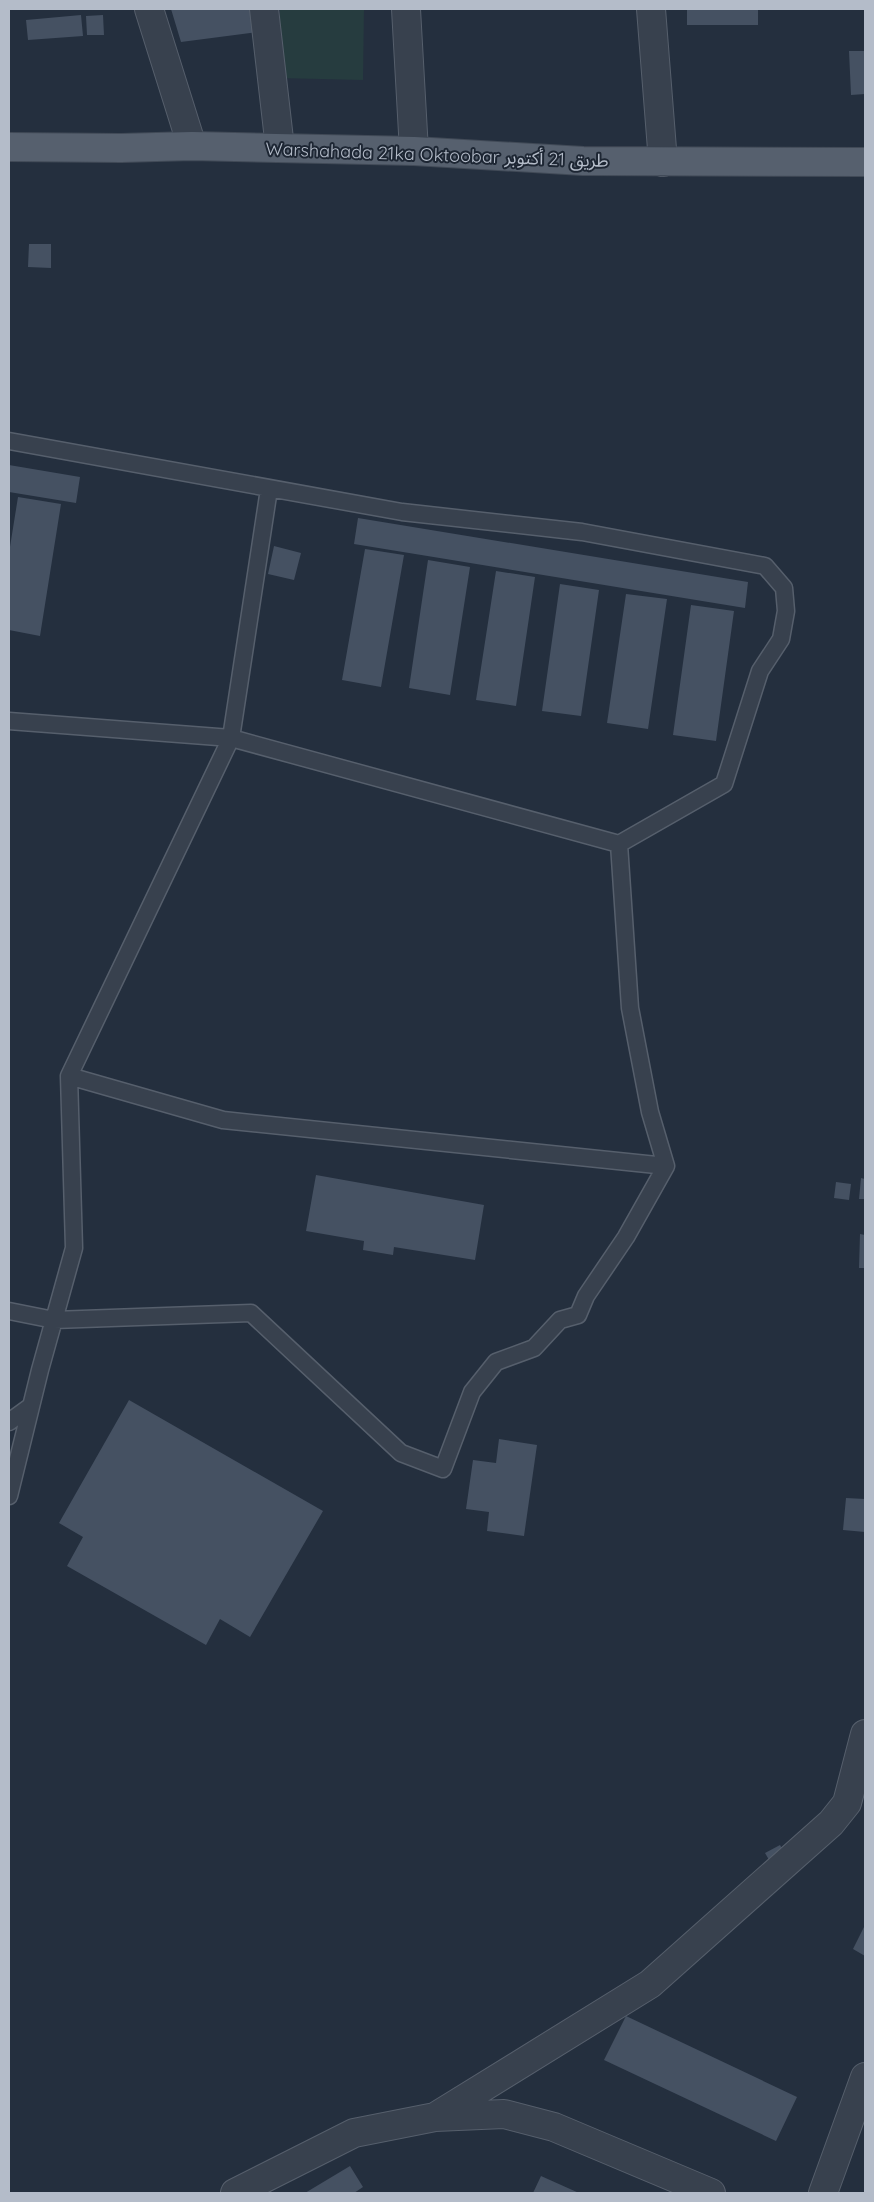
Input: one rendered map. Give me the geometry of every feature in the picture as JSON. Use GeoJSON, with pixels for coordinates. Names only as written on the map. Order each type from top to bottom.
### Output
{"type":"FeatureCollection","features":[{"type":"Feature","properties":{"kind":"main road","name":"Warshahada 21ka Oktoobar طريق 21 أكتوبر"},"geometry":{"type":"LineString","coordinates":[[9,147],[121,148],[192,146],[414,152],[583,161],[865,162]]}},
{"type":"Feature","properties":{"kind":"street"},"geometry":{"type":"LineString","coordinates":[[149,9],[192,146]]}},
{"type":"Feature","properties":{"kind":"street"},"geometry":{"type":"LineString","coordinates":[[264,9],[280,148]]}},
{"type":"Feature","properties":{"kind":"street"},"geometry":{"type":"LineString","coordinates":[[406,9],[414,152]]}},
{"type":"Feature","properties":{"kind":"street"},"geometry":{"type":"LineString","coordinates":[[651,9],[663,162]]}},
{"type":"Feature","properties":{"kind":"street"},"geometry":{"type":"LineString","coordinates":[[435,2117],[650,1984],[824,1830],[847,1803],[865,1734]]}},
{"type":"Feature","properties":{"kind":"street"},"geometry":{"type":"LineString","coordinates":[[823,2193],[865,2077]]}},
{"type":"Feature","properties":{"kind":"street"},"geometry":{"type":"LineString","coordinates":[[235,2193],[354,2133],[435,2117],[504,2114],[554,2127],[711,2193]]}},
{"type":"Feature","properties":{"kind":"lane"},"geometry":{"type":"LineString","coordinates":[[9,441],[402,512],[582,532],[765,566],[784,588],[786,611],[781,639],[760,671],[724,784],[619,844],[231,738],[9,721]]}},
{"type":"Feature","properties":{"kind":"lane"},"geometry":{"type":"LineString","coordinates":[[9,1496],[31,1406],[74,1248],[69,1076],[231,738],[269,488]]}},
{"type":"Feature","properties":{"kind":"lane"},"geometry":{"type":"LineString","coordinates":[[9,1310],[54,1320],[251,1313],[401,1453],[443,1469],[472,1392],[496,1362],[534,1348],[560,1320],[578,1315],[586,1296],[626,1237],[666,1166],[650,1112],[630,1008],[619,844]]}},
{"type":"Feature","properties":{"kind":"lane"},"geometry":{"type":"LineString","coordinates":[[69,1076],[223,1120],[666,1166]]}},
{"type":"Feature","properties":{"kind":"lane"},"geometry":{"type":"LineString","coordinates":[[9,1422],[31,1406]]}},
{"type":"Feature","properties":{"kind":"green space"},"geometry":{"type":"Polygon","coordinates":[[[280,9],[364,9],[363,80],[278,78],[280,9]]]}},
{"type":"Feature","properties":{"kind":"building"},"geometry":{"type":"Polygon","coordinates":[[[171,9],[255,9],[258,32],[181,42],[171,9]]]}},
{"type":"Feature","properties":{"kind":"building"},"geometry":{"type":"Polygon","coordinates":[[[687,9],[758,9],[758,25],[687,25],[687,9]]]}},
{"type":"Feature","properties":{"kind":"building"},"geometry":{"type":"Polygon","coordinates":[[[81,15],[83,36],[28,40],[26,20],[81,15]]]}},
{"type":"Feature","properties":{"kind":"building"},"geometry":{"type":"Polygon","coordinates":[[[103,15],[104,35],[87,35],[86,16],[103,15]]]}},
{"type":"Feature","properties":{"kind":"building"},"geometry":{"type":"Polygon","coordinates":[[[849,51],[864,51],[865,94],[851,95],[849,51]]]}},
{"type":"Feature","properties":{"kind":"building"},"geometry":{"type":"Polygon","coordinates":[[[29,244],[51,244],[51,268],[28,267],[29,244]]]}},
{"type":"Feature","properties":{"kind":"building"},"geometry":{"type":"Polygon","coordinates":[[[9,465],[80,477],[76,503],[9,492],[9,465]]]}},
{"type":"Feature","properties":{"kind":"building"},"geometry":{"type":"Polygon","coordinates":[[[18,497],[61,504],[40,636],[9,630],[9,553],[18,497]]]}},
{"type":"Feature","properties":{"kind":"building"},"geometry":{"type":"Polygon","coordinates":[[[358,518],[748,582],[745,608],[354,544],[358,518]]]}},
{"type":"Feature","properties":{"kind":"building"},"geometry":{"type":"Polygon","coordinates":[[[274,546],[301,553],[294,580],[268,574],[274,546]]]}},
{"type":"Feature","properties":{"kind":"building"},"geometry":{"type":"Polygon","coordinates":[[[365,549],[404,555],[381,687],[342,680],[365,549]]]}},
{"type":"Feature","properties":{"kind":"building"},"geometry":{"type":"Polygon","coordinates":[[[428,560],[470,567],[450,695],[409,688],[428,560]]]}},
{"type":"Feature","properties":{"kind":"building"},"geometry":{"type":"Polygon","coordinates":[[[496,571],[535,577],[516,706],[476,700],[496,571]]]}},
{"type":"Feature","properties":{"kind":"building"},"geometry":{"type":"Polygon","coordinates":[[[560,584],[599,590],[581,716],[542,711],[560,584]]]}},
{"type":"Feature","properties":{"kind":"building"},"geometry":{"type":"Polygon","coordinates":[[[626,594],[667,599],[648,729],[607,723],[626,594]]]}},
{"type":"Feature","properties":{"kind":"building"},"geometry":{"type":"Polygon","coordinates":[[[691,605],[734,611],[716,741],[673,735],[691,605]]]}},
{"type":"Feature","properties":{"kind":"building"},"geometry":{"type":"Polygon","coordinates":[[[316,1175],[484,1205],[475,1260],[394,1247],[393,1255],[363,1250],[364,1241],[306,1231],[316,1175]]]}},
{"type":"Feature","properties":{"kind":"building"},"geometry":{"type":"Polygon","coordinates":[[[861,1178],[865,1179],[865,1199],[859,1199],[861,1178]]]}},
{"type":"Feature","properties":{"kind":"building"},"geometry":{"type":"Polygon","coordinates":[[[836,1182],[851,1184],[849,1200],[834,1198],[836,1182]]]}},
{"type":"Feature","properties":{"kind":"building"},"geometry":{"type":"Polygon","coordinates":[[[860,1234],[865,1235],[865,1268],[859,1268],[860,1234]]]}},
{"type":"Feature","properties":{"kind":"building"},"geometry":{"type":"Polygon","coordinates":[[[129,1400],[323,1511],[250,1637],[220,1619],[206,1645],[67,1566],[83,1537],[59,1523],[129,1400]]]}},
{"type":"Feature","properties":{"kind":"building"},"geometry":{"type":"Polygon","coordinates":[[[499,1439],[537,1445],[524,1536],[487,1531],[489,1512],[466,1509],[473,1460],[496,1463],[499,1439]]]}},
{"type":"Feature","properties":{"kind":"building"},"geometry":{"type":"Polygon","coordinates":[[[846,1498],[865,1499],[865,1532],[843,1530],[846,1498]]]}},
{"type":"Feature","properties":{"kind":"building"},"geometry":{"type":"Polygon","coordinates":[[[780,1845],[787,1857],[772,1865],[765,1853],[780,1845]]]}},
{"type":"Feature","properties":{"kind":"building"},"geometry":{"type":"Polygon","coordinates":[[[865,1925],[865,1956],[853,1949],[865,1925]]]}},
{"type":"Feature","properties":{"kind":"building"},"geometry":{"type":"Polygon","coordinates":[[[626,2016],[797,2097],[776,2141],[604,2060],[626,2016]]]}},
{"type":"Feature","properties":{"kind":"building"},"geometry":{"type":"Polygon","coordinates":[[[350,2166],[363,2187],[354,2193],[305,2193],[350,2166]]]}},
{"type":"Feature","properties":{"kind":"building"},"geometry":{"type":"Polygon","coordinates":[[[541,2176],[579,2193],[533,2193],[541,2176]]]}}]}
